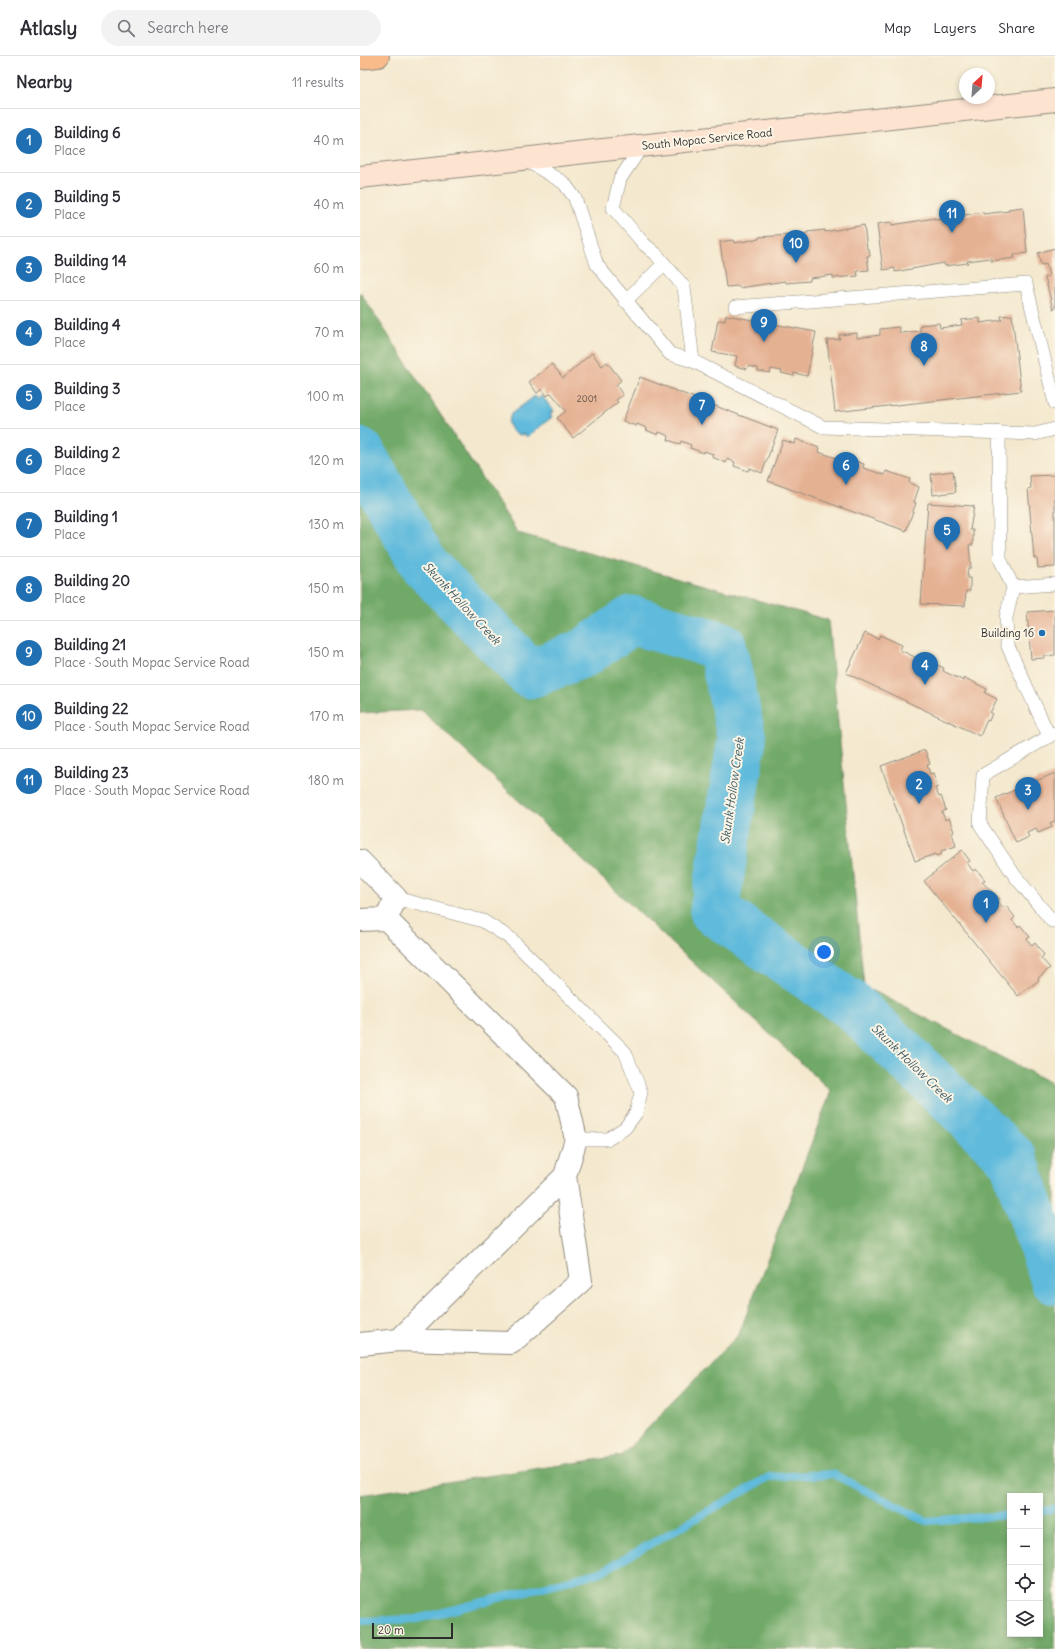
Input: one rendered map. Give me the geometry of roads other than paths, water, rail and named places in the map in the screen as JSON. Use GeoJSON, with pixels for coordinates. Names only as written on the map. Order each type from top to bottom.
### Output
{"type":"FeatureCollection","features":[{"type":"Feature","properties":{"kind":"highway"},"geometry":{"type":"LineString","coordinates":[[360,58],[378,56]]}},
{"type":"Feature","properties":{"kind":"main road","name":"South Mopac Service Road"},"geometry":{"type":"LineString","coordinates":[[360,177],[1055,100]]}},
{"type":"Feature","properties":{"kind":"street"},"geometry":{"type":"LineString","coordinates":[[360,861],[396,898],[386,919]]}},
{"type":"Feature","properties":{"kind":"street"},"geometry":{"type":"LineString","coordinates":[[360,920],[386,919],[566,1096],[576,1139],[565,1176],[581,1281],[511,1343],[399,1340],[360,1344]]}},
{"type":"Feature","properties":{"kind":"street"},"geometry":{"type":"LineString","coordinates":[[399,1340],[565,1176]]}},
{"type":"Feature","properties":{"kind":"lane"},"geometry":{"type":"LineString","coordinates":[[642,146],[620,179],[613,208],[684,288],[693,361]]}},
{"type":"Feature","properties":{"kind":"lane"},"geometry":{"type":"LineString","coordinates":[[524,159],[564,183],[575,198],[597,265],[670,354],[693,361],[823,427],[1035,434],[1055,429]]}},
{"type":"Feature","properties":{"kind":"lane"},"geometry":{"type":"LineString","coordinates":[[625,301],[664,264]]}},
{"type":"Feature","properties":{"kind":"lane"},"geometry":{"type":"LineString","coordinates":[[734,307],[1026,284],[1055,403]]}},
{"type":"Feature","properties":{"kind":"lane"},"geometry":{"type":"LineString","coordinates":[[999,432],[1000,559],[1013,587],[1006,618],[1007,644],[1052,734],[983,775],[980,824],[1015,876],[1052,921],[1055,921]]}},
{"type":"Feature","properties":{"kind":"lane"},"geometry":{"type":"LineString","coordinates":[[1013,587],[1055,584]]}},
{"type":"Feature","properties":{"kind":"lane"},"geometry":{"type":"LineString","coordinates":[[396,898],[483,921],[510,938],[625,1052],[641,1092],[636,1113],[625,1128],[608,1139],[576,1139]]}},
{"type":"Feature","properties":{"kind":"water"},"geometry":{"type":"Polygon","coordinates":[[[535,396],[538,399],[542,396],[554,411],[550,414],[552,417],[527,437],[524,434],[520,435],[513,432],[508,423],[511,414],[535,396]]]}},
{"type":"Feature","properties":{"kind":"waterway","name":"Skunk Hollow Creek"},"geometry":{"type":"LineString","coordinates":[[360,452],[425,566],[530,674],[584,653],[632,620],[722,646],[742,739],[714,911],[854,1007],[1013,1159],[1055,1280]]}},
{"type":"Feature","properties":{"kind":"waterway"},"geometry":{"type":"LineString","coordinates":[[360,1621],[417,1619],[601,1572],[769,1477],[833,1474],[926,1521],[1007,1515]]}},
{"type":"Feature","properties":{"kind":"waterway"},"geometry":{"type":"LineString","coordinates":[[1043,1511],[1055,1508]]}},
{"type":"Feature","properties":{"kind":"place","name":"Building 23"},"geometry":{"type":"Point","coordinates":[952,233]}},
{"type":"Feature","properties":{"kind":"place","name":"Building 22"},"geometry":{"type":"Point","coordinates":[796,263]}},
{"type":"Feature","properties":{"kind":"place","name":"Building 21"},"geometry":{"type":"Point","coordinates":[764,342]}},
{"type":"Feature","properties":{"kind":"place","name":"Building 20"},"geometry":{"type":"Point","coordinates":[924,366]}},
{"type":"Feature","properties":{"kind":"place","name":"Building 1"},"geometry":{"type":"Point","coordinates":[702,425]}},
{"type":"Feature","properties":{"kind":"place","name":"Building 2"},"geometry":{"type":"Point","coordinates":[846,485]}},
{"type":"Feature","properties":{"kind":"place","name":"Building 3"},"geometry":{"type":"Point","coordinates":[947,550]}},
{"type":"Feature","properties":{"kind":"place","name":"Building 16"},"geometry":{"type":"Point","coordinates":[1042,633]}},
{"type":"Feature","properties":{"kind":"place","name":"Building 4"},"geometry":{"type":"Point","coordinates":[925,685]}},
{"type":"Feature","properties":{"kind":"place","name":"Building 5"},"geometry":{"type":"Point","coordinates":[919,804]}},
{"type":"Feature","properties":{"kind":"place","name":"Building 14"},"geometry":{"type":"Point","coordinates":[1028,810]}},
{"type":"Feature","properties":{"kind":"place","name":"Building 6"},"geometry":{"type":"Point","coordinates":[986,923]}}]}
